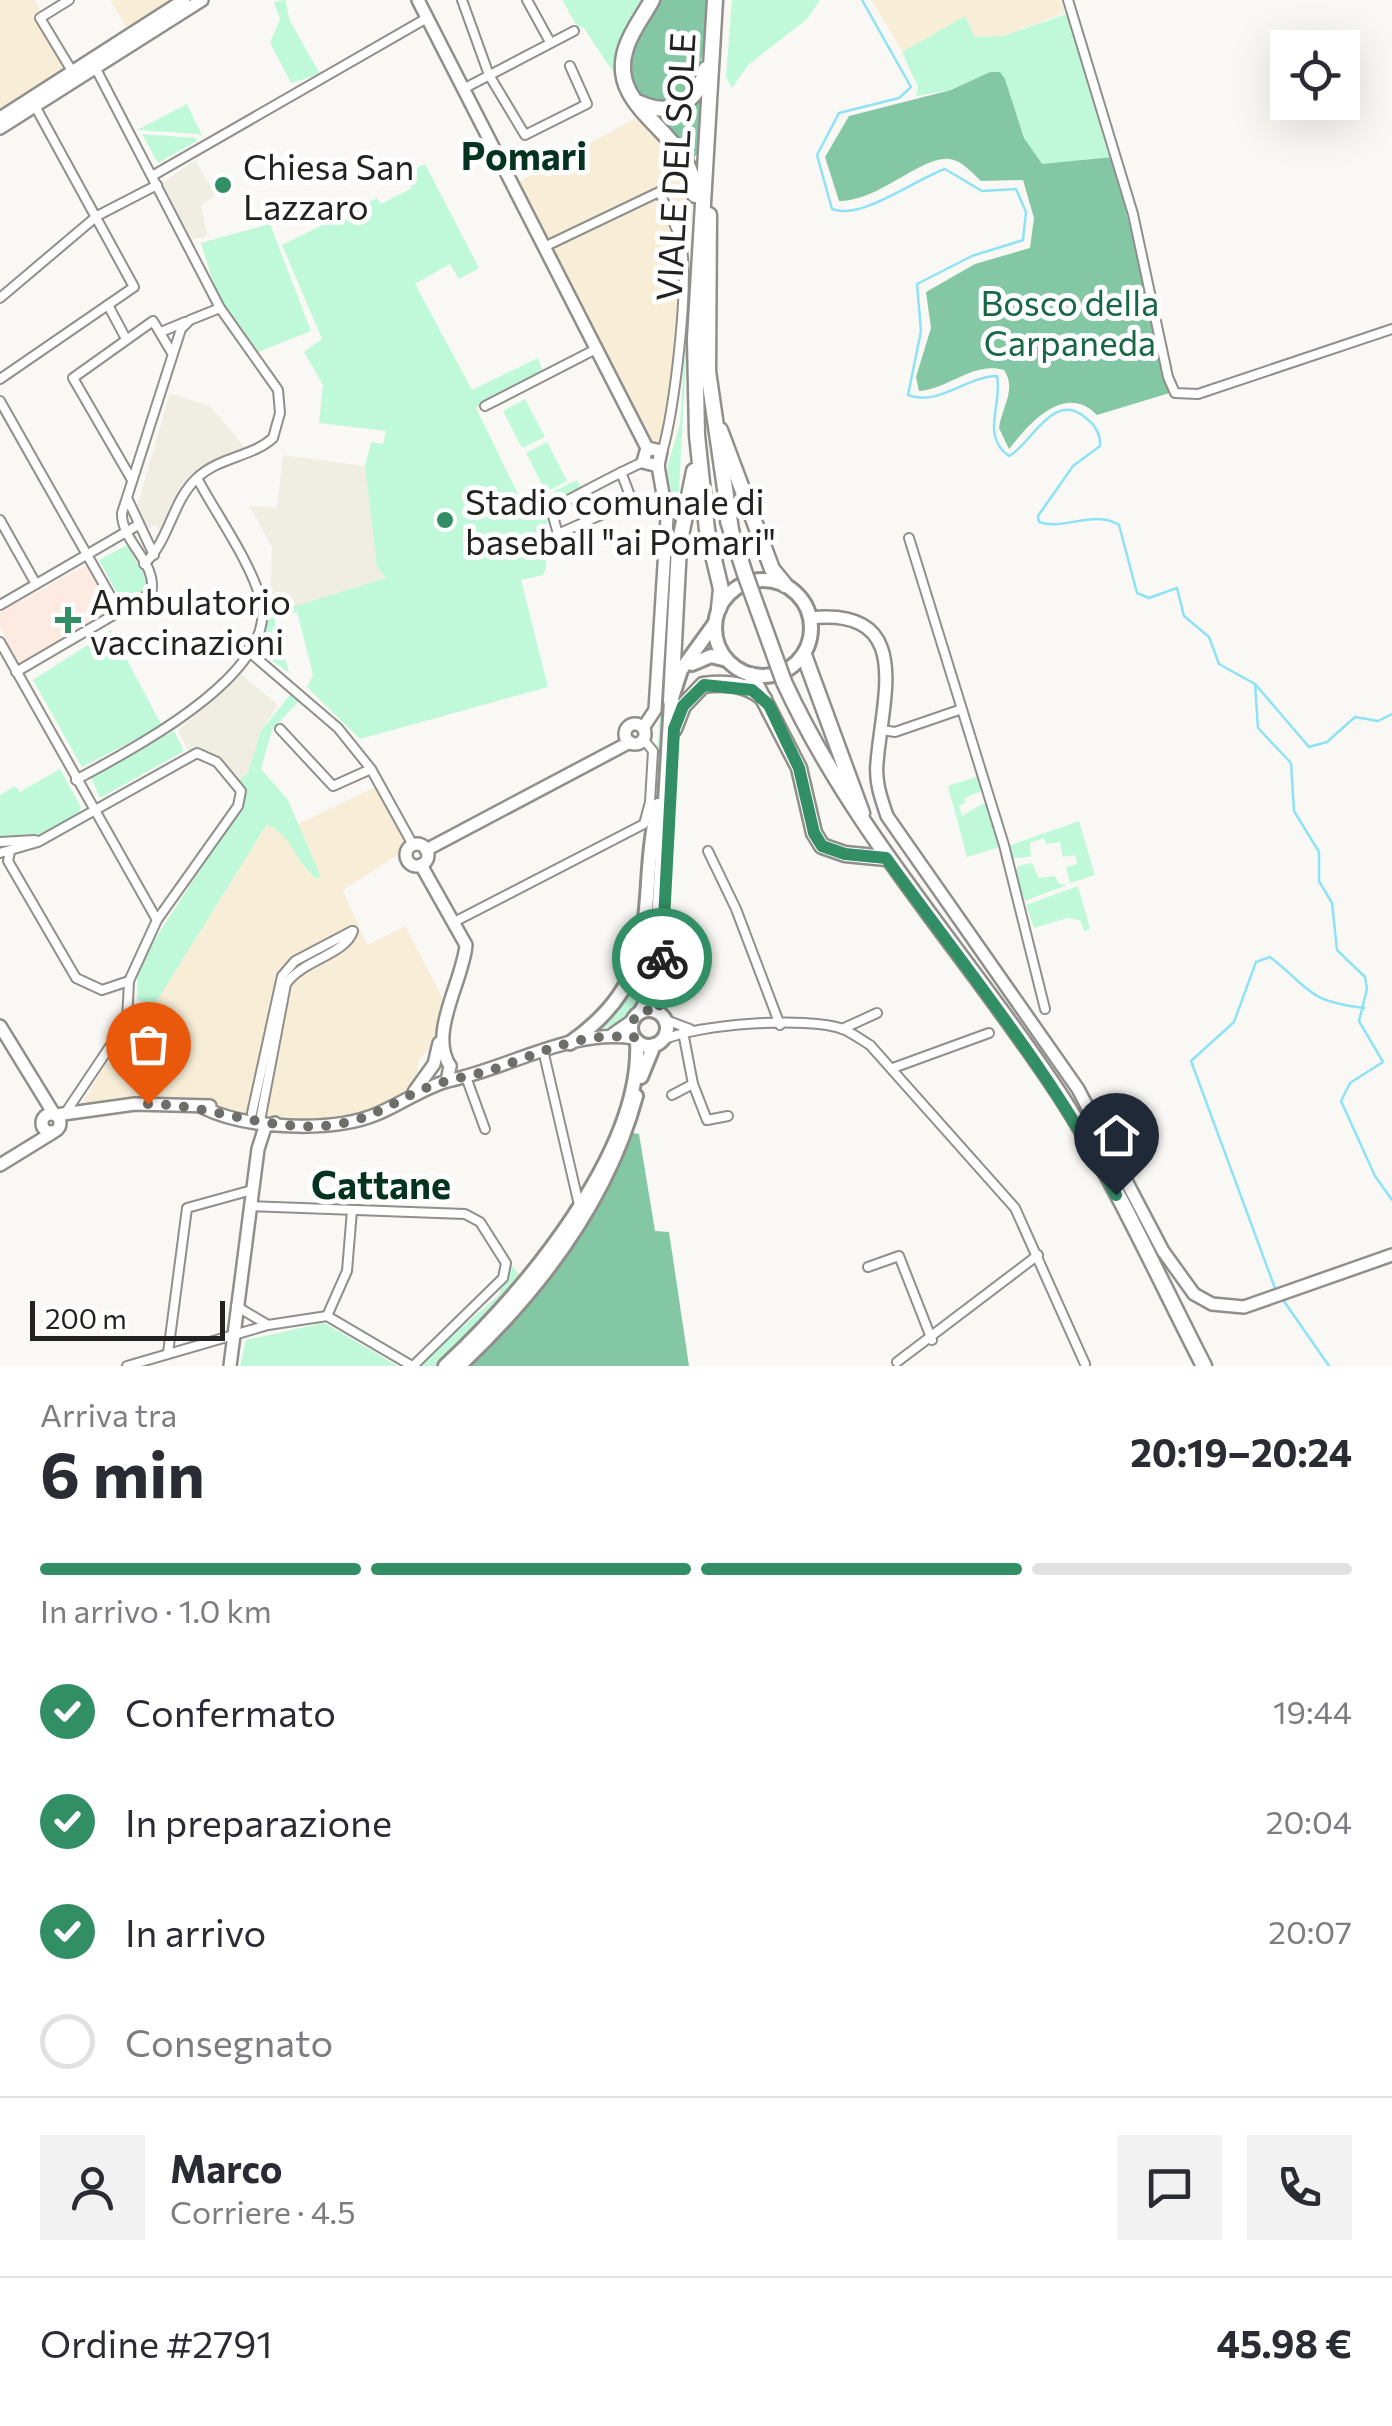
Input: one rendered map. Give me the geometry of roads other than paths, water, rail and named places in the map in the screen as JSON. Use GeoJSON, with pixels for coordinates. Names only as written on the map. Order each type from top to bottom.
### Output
{"type":"FeatureCollection","features":[{"type":"Feature","properties":{"kind":"highway"},"geometry":{"type":"LineString","coordinates":[[652,0],[626,45],[622,80],[629,96],[669,134],[684,158],[694,181],[696,250]]}},
{"type":"Feature","properties":{"kind":"highway","name":"VIALE DEL SOLE"},"geometry":{"type":"LineString","coordinates":[[695,339],[696,250],[712,39],[721,1]]}},
{"type":"Feature","properties":{"kind":"highway","name":"VIALE DEL SOLE"},"geometry":{"type":"LineString","coordinates":[[707,325],[707,242],[721,1]]}},
{"type":"Feature","properties":{"kind":"highway"},"geometry":{"type":"LineString","coordinates":[[629,96],[654,109],[683,105],[703,82],[712,39]]}},
{"type":"Feature","properties":{"kind":"highway"},"geometry":{"type":"LineString","coordinates":[[707,325],[714,436],[731,530]]}},
{"type":"Feature","properties":{"kind":"highway"},"geometry":{"type":"LineString","coordinates":[[707,325],[723,440],[772,569],[785,585]]}},
{"type":"Feature","properties":{"kind":"highway"},"geometry":{"type":"LineString","coordinates":[[695,339],[696,435],[707,530],[722,589],[717,616]]}},
{"type":"Feature","properties":{"kind":"highway"},"geometry":{"type":"LineString","coordinates":[[695,339],[705,427],[731,530],[784,682],[826,767],[870,837],[1003,1012],[1064,1101],[1204,1366]]}},
{"type":"Feature","properties":{"kind":"highway"},"geometry":{"type":"LineString","coordinates":[[670,701],[679,546],[696,435]]}},
{"type":"Feature","properties":{"kind":"highway"},"geometry":{"type":"LineString","coordinates":[[804,655],[870,837]]}},
{"type":"Feature","properties":{"kind":"highway"},"geometry":{"type":"LineString","coordinates":[[751,675],[799,768],[814,833],[822,846],[845,854],[886,858]]}},
{"type":"Feature","properties":{"kind":"highway"},"geometry":{"type":"LineString","coordinates":[[674,729],[683,706],[704,685],[752,690],[769,705]]}},
{"type":"Feature","properties":{"kind":"main road"},"geometry":{"type":"LineString","coordinates":[[445,1366],[522,1289],[579,1206],[618,1130],[636,1066],[637,1016],[654,988],[670,701],[681,670],[736,588],[760,580],[785,585],[802,598],[810,618],[812,630],[804,655],[780,673],[751,675],[727,660],[711,656],[694,663],[682,680],[674,729],[659,1042],[627,1132],[584,1216],[510,1318],[459,1366]]}},
{"type":"Feature","properties":{"kind":"main road"},"geometry":{"type":"LineString","coordinates":[[717,616],[720,649],[727,660]]}},
{"type":"Feature","properties":{"kind":"main road"},"geometry":{"type":"LineString","coordinates":[[570,1043],[610,1008],[642,951],[654,820],[665,773]]}},
{"type":"Feature","properties":{"kind":"main road"},"geometry":{"type":"LineString","coordinates":[[637,1016],[662,1016]]}},
{"type":"Feature","properties":{"kind":"main road"},"geometry":{"type":"LineString","coordinates":[[635,1039],[659,1042]]}},
{"type":"Feature","properties":{"kind":"street"},"geometry":{"type":"LineString","coordinates":[[69,0],[40,18],[72,71]]}},
{"type":"Feature","properties":{"kind":"street"},"geometry":{"type":"LineString","coordinates":[[0,118],[184,0]]}},
{"type":"Feature","properties":{"kind":"street"},"geometry":{"type":"LineString","coordinates":[[0,128],[202,0]]}},
{"type":"Feature","properties":{"kind":"street"},"geometry":{"type":"LineString","coordinates":[[418,0],[596,350],[655,450],[667,517],[655,710],[639,736],[426,850],[421,865]]}},
{"type":"Feature","properties":{"kind":"street"},"geometry":{"type":"LineString","coordinates":[[462,0],[489,75],[521,131],[531,134],[587,104],[570,66]]}},
{"type":"Feature","properties":{"kind":"street"},"geometry":{"type":"LineString","coordinates":[[527,0],[550,42]]}},
{"type":"Feature","properties":{"kind":"street"},"geometry":{"type":"LineString","coordinates":[[1068,0],[1133,214],[1168,377],[1175,393],[1198,394],[1392,329]]}},
{"type":"Feature","properties":{"kind":"street"},"geometry":{"type":"LineString","coordinates":[[152,176],[427,18]]}},
{"type":"Feature","properties":{"kind":"street"},"geometry":{"type":"LineString","coordinates":[[464,89],[574,31]]}},
{"type":"Feature","properties":{"kind":"street"},"geometry":{"type":"LineString","coordinates":[[96,67],[220,308],[276,386],[280,413],[277,430],[268,444],[211,467],[197,478],[154,554],[144,564]]}},
{"type":"Feature","properties":{"kind":"street"},"geometry":{"type":"LineString","coordinates":[[0,379],[134,284],[35,106]]}},
{"type":"Feature","properties":{"kind":"street"},"geometry":{"type":"LineString","coordinates":[[0,298],[97,216],[157,185]]}},
{"type":"Feature","properties":{"kind":"street"},"geometry":{"type":"LineString","coordinates":[[544,247],[659,192],[682,246],[672,422],[667,440],[643,462],[621,472],[552,509],[550,517],[558,534],[632,501],[621,472]]}},
{"type":"Feature","properties":{"kind":"street"},"geometry":{"type":"LineString","coordinates":[[108,304],[125,337]]}},
{"type":"Feature","properties":{"kind":"street"},"geometry":{"type":"LineString","coordinates":[[161,332],[220,308]]}},
{"type":"Feature","properties":{"kind":"street"},"geometry":{"type":"LineString","coordinates":[[0,670],[14,668],[151,593],[153,581],[122,521],[172,352],[190,320]]}},
{"type":"Feature","properties":{"kind":"street"},"geometry":{"type":"LineString","coordinates":[[132,480],[73,378],[125,337],[153,321],[172,352]]}},
{"type":"Feature","properties":{"kind":"street"},"geometry":{"type":"LineString","coordinates":[[484,406],[596,350]]}},
{"type":"Feature","properties":{"kind":"street"},"geometry":{"type":"LineString","coordinates":[[0,401],[120,612]]}},
{"type":"Feature","properties":{"kind":"street"},"geometry":{"type":"LineString","coordinates":[[643,462],[658,466]]}},
{"type":"Feature","properties":{"kind":"street"},"geometry":{"type":"LineString","coordinates":[[76,780],[152,738],[231,679],[260,623],[262,604],[197,478]]}},
{"type":"Feature","properties":{"kind":"street"},"geometry":{"type":"LineString","coordinates":[[128,500],[154,554]]}},
{"type":"Feature","properties":{"kind":"street"},"geometry":{"type":"LineString","coordinates":[[0,520],[36,584]]}},
{"type":"Feature","properties":{"kind":"street"},"geometry":{"type":"LineString","coordinates":[[0,605],[138,525]]}},
{"type":"Feature","properties":{"kind":"street"},"geometry":{"type":"LineString","coordinates":[[909,538],[959,710],[1004,845],[1046,1009]]}},
{"type":"Feature","properties":{"kind":"street"},"geometry":{"type":"LineString","coordinates":[[810,618],[843,617],[860,622],[885,650],[878,791],[897,836],[1078,1089],[1180,1280],[1212,1304],[1244,1307],[1392,1255]]}},
{"type":"Feature","properties":{"kind":"street"},"geometry":{"type":"LineString","coordinates":[[0,642],[157,920]]}},
{"type":"Feature","properties":{"kind":"street"},"geometry":{"type":"LineString","coordinates":[[247,650],[338,728],[371,769],[413,845],[426,850]]}},
{"type":"Feature","properties":{"kind":"street"},"geometry":{"type":"LineString","coordinates":[[882,730],[894,732],[959,710]]}},
{"type":"Feature","properties":{"kind":"street"},"geometry":{"type":"LineString","coordinates":[[280,730],[333,786],[371,769]]}},
{"type":"Feature","properties":{"kind":"street"},"geometry":{"type":"LineString","coordinates":[[456,921],[644,824],[650,802],[653,751],[639,736]]}},
{"type":"Feature","properties":{"kind":"street"},"geometry":{"type":"LineString","coordinates":[[28,1146],[52,1117],[80,1094],[127,1021],[128,981],[157,920],[238,806],[238,784],[203,753],[189,756],[41,841],[5,852],[76,978],[102,990],[128,981]]}},
{"type":"Feature","properties":{"kind":"street"},"geometry":{"type":"LineString","coordinates":[[0,842],[23,846]]}},
{"type":"Feature","properties":{"kind":"street"},"geometry":{"type":"LineString","coordinates":[[413,845],[406,858],[413,865],[421,865]]}},
{"type":"Feature","properties":{"kind":"street"},"geometry":{"type":"LineString","coordinates":[[708,851],[736,909],[780,1026]]}},
{"type":"Feature","properties":{"kind":"street"},"geometry":{"type":"LineString","coordinates":[[421,865],[456,921],[466,945],[445,1028],[441,1066],[444,1081]]}},
{"type":"Feature","properties":{"kind":"street"},"geometry":{"type":"LineString","coordinates":[[230,1366],[258,1116],[282,976],[295,961],[353,931],[347,942],[297,970],[286,984],[258,1116]]}},
{"type":"Feature","properties":{"kind":"street"},"geometry":{"type":"LineString","coordinates":[[842,1029],[877,1013]]}},
{"type":"Feature","properties":{"kind":"street"},"geometry":{"type":"LineString","coordinates":[[609,1036],[637,1016]]}},
{"type":"Feature","properties":{"kind":"street"},"geometry":{"type":"LineString","coordinates":[[662,1016],[694,1030]]}},
{"type":"Feature","properties":{"kind":"street"},"geometry":{"type":"LineString","coordinates":[[0,1026],[52,1117],[61,1122],[55,1132]]}},
{"type":"Feature","properties":{"kind":"street"},"geometry":{"type":"LineString","coordinates":[[659,1042],[694,1030],[780,1026],[842,1029],[870,1045],[1015,1208],[1083,1365],[1096,1360]]}},
{"type":"Feature","properties":{"kind":"street"},"geometry":{"type":"LineString","coordinates":[[683,1032],[694,1084],[708,1120],[728,1116]]}},
{"type":"Feature","properties":{"kind":"street"},"geometry":{"type":"LineString","coordinates":[[893,1068],[990,1033]]}},
{"type":"Feature","properties":{"kind":"street"},"geometry":{"type":"LineString","coordinates":[[609,1036],[628,1048],[636,1066]]}},
{"type":"Feature","properties":{"kind":"street"},"geometry":{"type":"LineString","coordinates":[[202,1106],[232,1115],[258,1116],[274,1123],[348,1123],[378,1114],[411,1094],[444,1081],[543,1050],[609,1036],[635,1039]]}},
{"type":"Feature","properties":{"kind":"street"},"geometry":{"type":"LineString","coordinates":[[543,1050],[579,1206]]}},
{"type":"Feature","properties":{"kind":"street"},"geometry":{"type":"LineString","coordinates":[[441,1066],[468,1070],[512,1060]]}},
{"type":"Feature","properties":{"kind":"street"},"geometry":{"type":"LineString","coordinates":[[441,1066],[444,1081]]}},
{"type":"Feature","properties":{"kind":"street"},"geometry":{"type":"LineString","coordinates":[[411,1094],[441,1066]]}},
{"type":"Feature","properties":{"kind":"street"},"geometry":{"type":"LineString","coordinates":[[466,1077],[485,1130]]}},
{"type":"Feature","properties":{"kind":"street"},"geometry":{"type":"LineString","coordinates":[[672,1095],[694,1084]]}},
{"type":"Feature","properties":{"kind":"street"},"geometry":{"type":"LineString","coordinates":[[80,1094],[87,1113]]}},
{"type":"Feature","properties":{"kind":"street"},"geometry":{"type":"LineString","coordinates":[[52,1117],[135,1104],[202,1106],[300,1125]]}},
{"type":"Feature","properties":{"kind":"street"},"geometry":{"type":"LineString","coordinates":[[0,1165],[87,1113]]}},
{"type":"Feature","properties":{"kind":"street"},"geometry":{"type":"LineString","coordinates":[[232,1115],[257,1143]]}},
{"type":"Feature","properties":{"kind":"street"},"geometry":{"type":"LineString","coordinates":[[257,1143],[266,1127],[274,1123]]}},
{"type":"Feature","properties":{"kind":"street"},"geometry":{"type":"LineString","coordinates":[[172,1366],[187,1208],[252,1190]]}},
{"type":"Feature","properties":{"kind":"street"},"geometry":{"type":"LineString","coordinates":[[127,1366],[232,1333],[327,1316],[412,1366],[504,1278],[506,1264],[480,1222],[465,1214],[250,1206]]}},
{"type":"Feature","properties":{"kind":"street"},"geometry":{"type":"LineString","coordinates":[[327,1316],[348,1271],[352,1210]]}},
{"type":"Feature","properties":{"kind":"street"},"geometry":{"type":"LineString","coordinates":[[898,1362],[932,1340],[1038,1254]]}},
{"type":"Feature","properties":{"kind":"street"},"geometry":{"type":"LineString","coordinates":[[868,1267],[899,1256],[932,1340]]}},
{"type":"Feature","properties":{"kind":"street"},"geometry":{"type":"LineString","coordinates":[[236,1306],[268,1325]]}},
{"type":"Feature","properties":{"kind":"waterway"},"geometry":{"type":"LineString","coordinates":[[862,0],[911,87],[899,98],[839,113],[817,155],[832,209],[844,211],[873,204],[945,169],[982,191],[1016,189],[1026,212],[1023,240],[972,256],[917,284],[921,331],[908,395],[930,397],[997,376],[994,429],[1000,448],[1009,456],[1053,414],[1074,411],[1086,418],[1097,430],[1100,446],[1073,466],[1038,516],[1039,522],[1099,519],[1119,525],[1137,593],[1149,598],[1177,588],[1184,616],[1209,637],[1219,664],[1255,684],[1258,728],[1291,763],[1294,811],[1319,852],[1319,881],[1332,903],[1337,950],[1365,977],[1367,989],[1359,1021],[1383,1062],[1350,1083],[1341,1101],[1375,1176],[1392,1200]]}},
{"type":"Feature","properties":{"kind":"waterway"},"geometry":{"type":"LineString","coordinates":[[1256,685],[1309,747],[1327,742],[1355,717],[1378,721],[1392,714]]}},
{"type":"Feature","properties":{"kind":"waterway"},"geometry":{"type":"LineString","coordinates":[[1276,1291],[1191,1061],[1234,1022],[1256,962],[1270,957],[1319,997],[1364,1008]]}},
{"type":"Feature","properties":{"kind":"waterway"},"geometry":{"type":"LineString","coordinates":[[1281,1297],[1329,1366]]}},
{"type":"Feature","properties":{"kind":"place","name":"Chiesa San Lazzaro"},"geometry":{"type":"Point","coordinates":[223,185]}},
{"type":"Feature","properties":{"kind":"place","name":"Stadio comunale di baseball \"ai Pomari\""},"geometry":{"type":"Point","coordinates":[445,520]}},
{"type":"Feature","properties":{"kind":"place","name":"Ambulatorio vaccinazioni"},"geometry":{"type":"Point","coordinates":[68,620]}},
{"type":"Feature","properties":{"kind":"district","name":"Pomari"},"geometry":{"type":"Point","coordinates":[524,154]}},
{"type":"Feature","properties":{"kind":"district","name":"Cattane"},"geometry":{"type":"Point","coordinates":[381,1183]}},
{"type":"Feature","properties":{"kind":"park label","name":"Bosco della Carpaneda"},"geometry":{"type":"Point","coordinates":[1070,321]}}]}
